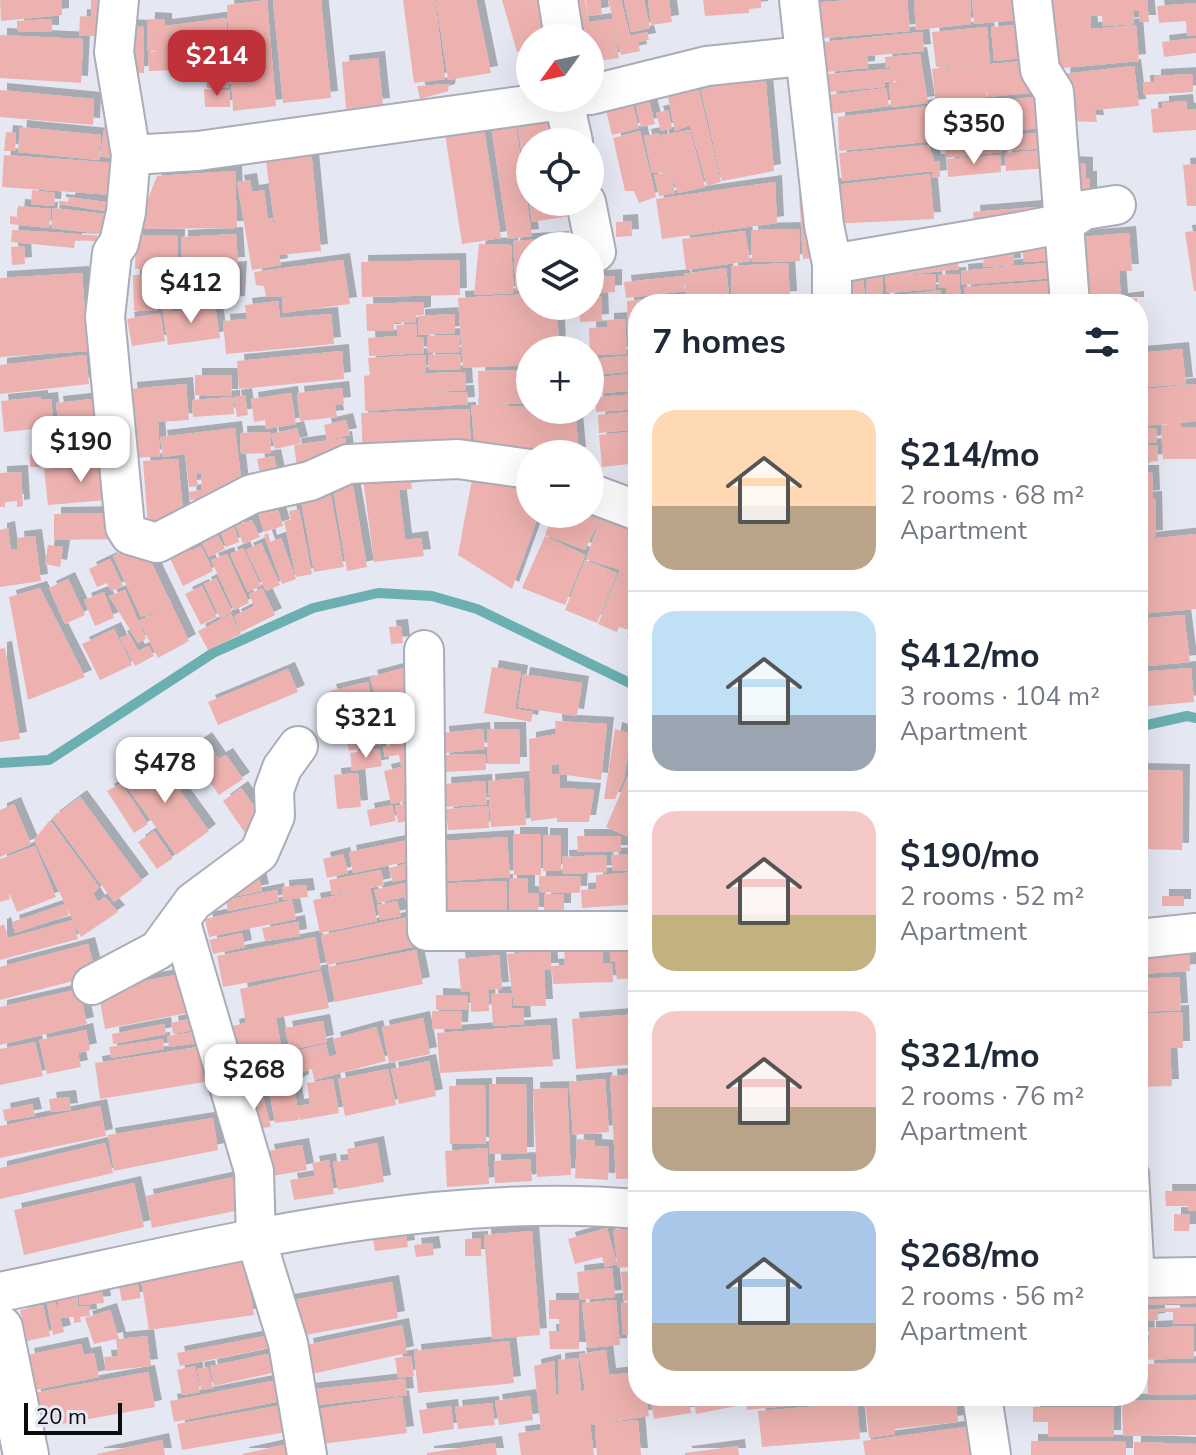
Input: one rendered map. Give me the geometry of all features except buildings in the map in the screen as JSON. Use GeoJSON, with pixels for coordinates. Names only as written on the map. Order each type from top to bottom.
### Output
{"type":"FeatureCollection","features":[{"type":"Feature","properties":{"kind":"street"},"geometry":{"type":"LineString","coordinates":[[119,0],[114,52],[131,155],[126,212],[112,253],[105,317],[125,527],[130,535],[157,543],[252,494],[310,481],[348,464],[458,459],[516,467]]}},
{"type":"Feature","properties":{"kind":"street"},"geometry":{"type":"LineString","coordinates":[[558,0],[562,24]]}},
{"type":"Feature","properties":{"kind":"street"},"geometry":{"type":"LineString","coordinates":[[799,0],[824,225],[832,264],[832,294]]}},
{"type":"Feature","properties":{"kind":"street"},"geometry":{"type":"LineString","coordinates":[[1032,0],[1040,70],[1054,92],[1069,294]]}},
{"type":"Feature","properties":{"kind":"street"},"geometry":{"type":"LineString","coordinates":[[604,91],[707,66],[803,56]]}},
{"type":"Feature","properties":{"kind":"street"},"geometry":{"type":"LineString","coordinates":[[131,155],[198,151],[516,106]]}},
{"type":"Feature","properties":{"kind":"street"},"geometry":{"type":"LineString","coordinates":[[832,264],[1065,223],[1084,210],[1116,205]]}},
{"type":"Feature","properties":{"kind":"street"},"geometry":{"type":"LineString","coordinates":[[604,498],[628,507]]}},
{"type":"Feature","properties":{"kind":"street"},"geometry":{"type":"LineString","coordinates":[[424,650],[427,931],[628,931]]}},
{"type":"Feature","properties":{"kind":"street"},"geometry":{"type":"LineString","coordinates":[[92,985],[146,959],[167,942],[193,902],[259,853],[275,816],[274,790],[282,768],[298,746]]}},
{"type":"Feature","properties":{"kind":"street"},"geometry":{"type":"LineString","coordinates":[[181,923],[254,1171],[256,1239],[278,1321],[288,1343],[307,1455]]}},
{"type":"Feature","properties":{"kind":"street"},"geometry":{"type":"LineString","coordinates":[[1148,938],[1196,933]]}},
{"type":"Feature","properties":{"kind":"street"},"geometry":{"type":"LineString","coordinates":[[0,1292],[256,1239],[432,1210],[628,1208]]}},
{"type":"Feature","properties":{"kind":"street"},"geometry":{"type":"LineString","coordinates":[[1148,1278],[1196,1277]]}},
{"type":"Feature","properties":{"kind":"street"},"geometry":{"type":"LineString","coordinates":[[0,1328],[26,1455]]}},
{"type":"Feature","properties":{"kind":"street"},"geometry":{"type":"LineString","coordinates":[[984,1406],[991,1455]]}},
{"type":"Feature","properties":{"kind":"waterway"},"geometry":{"type":"LineString","coordinates":[[0,763],[49,760],[213,653],[313,608],[378,593],[432,596],[477,609],[628,682]]}},
{"type":"Feature","properties":{"kind":"waterway"},"geometry":{"type":"LineString","coordinates":[[1148,725],[1187,716],[1196,718]]}}]}
